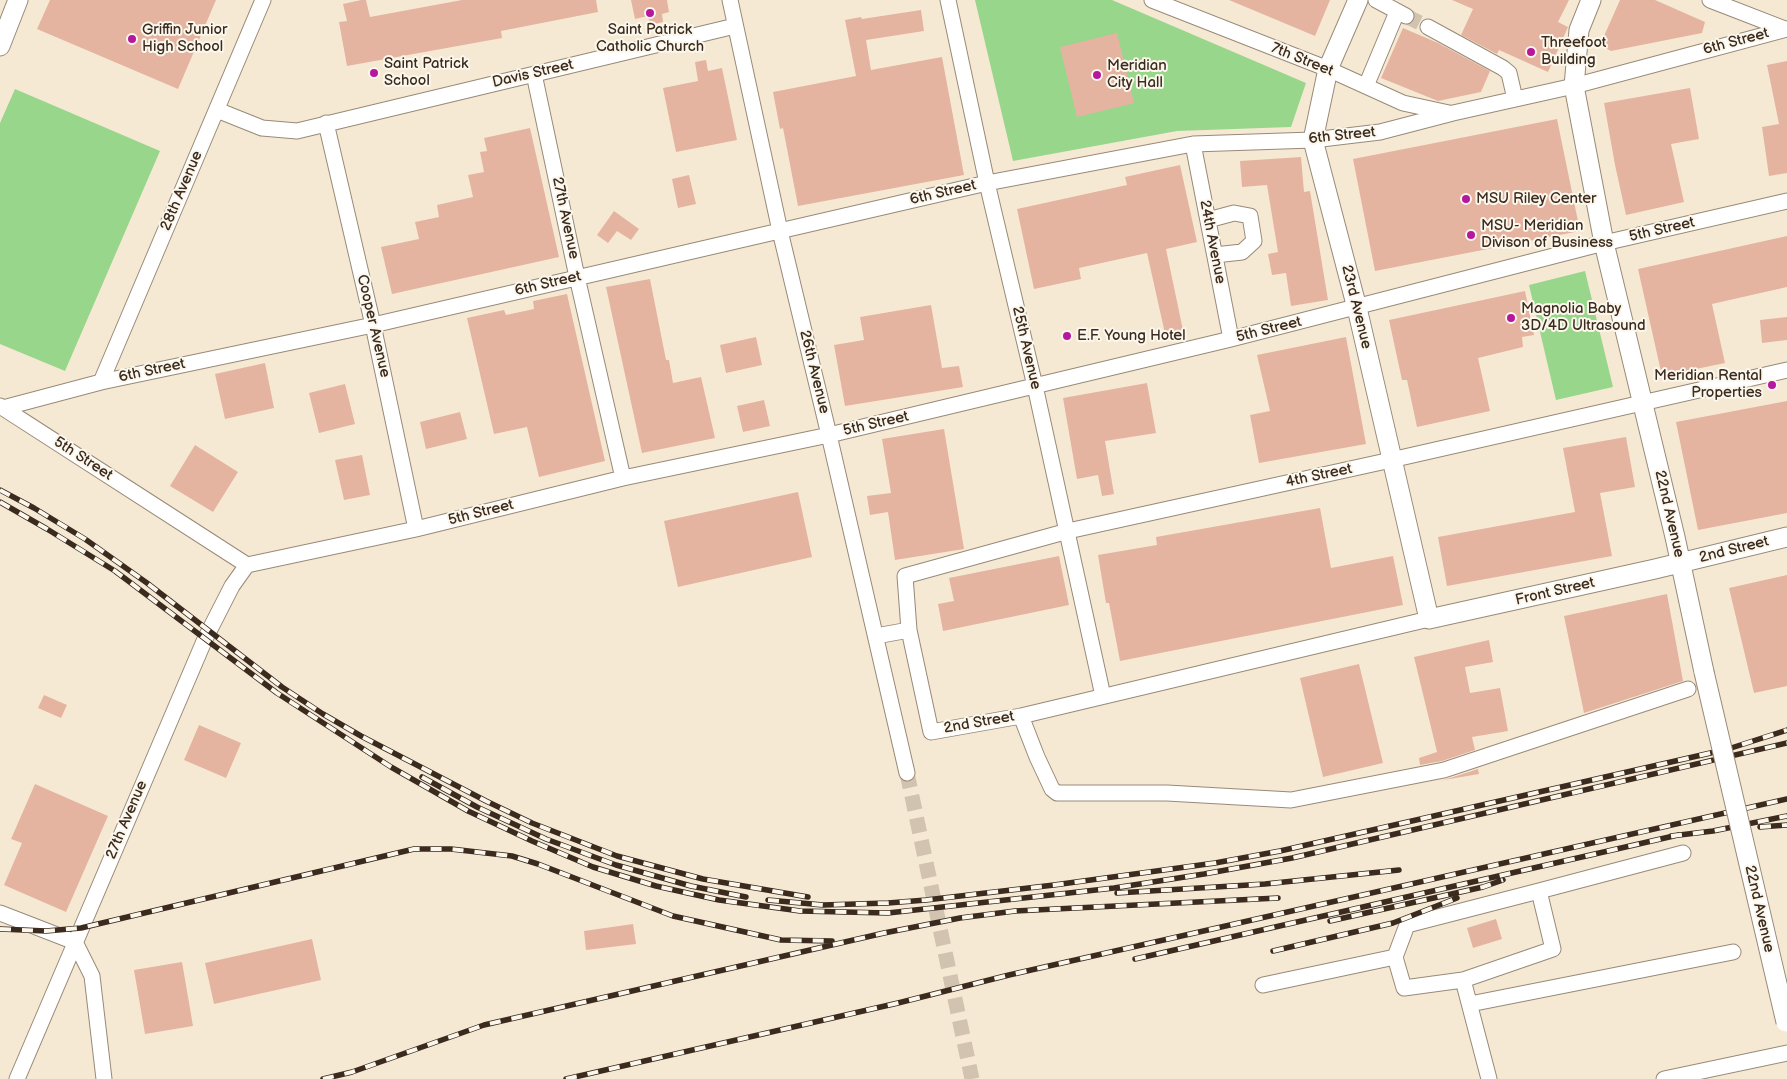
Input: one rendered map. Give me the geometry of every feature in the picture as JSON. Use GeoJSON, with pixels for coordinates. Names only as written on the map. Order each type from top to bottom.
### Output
{"type":"FeatureCollection","features":[{"type":"Feature","properties":{"kind":"main road"},"geometry":{"type":"LineString","coordinates":[[0,46],[4,23],[18,0]]}},
{"type":"Feature","properties":{"kind":"main road","name":"23rd Avenue"},"geometry":{"type":"LineString","coordinates":[[1358,0],[1328,70],[1313,140],[1357,308],[1429,619]]}},
{"type":"Feature","properties":{"kind":"main road","name":"22nd Avenue"},"geometry":{"type":"LineString","coordinates":[[1591,0],[1579,30],[1574,86],[1604,243],[1681,562],[1704,672],[1786,1025]]}},
{"type":"Feature","properties":{"kind":"main road","name":"2nd Street"},"geometry":{"type":"LineString","coordinates":[[1681,562],[1787,537]]}},
{"type":"Feature","properties":{"kind":"main road","name":"Front Street"},"geometry":{"type":"LineString","coordinates":[[1429,619],[1517,601],[1681,562]]}},
{"type":"Feature","properties":{"kind":"street","name":"28th Avenue"},"geometry":{"type":"LineString","coordinates":[[101,382],[263,0]]}},
{"type":"Feature","properties":{"kind":"street","name":"26th Avenue"},"geometry":{"type":"LineString","coordinates":[[730,0],[780,231],[907,772]]}},
{"type":"Feature","properties":{"kind":"street","name":"25th Avenue"},"geometry":{"type":"LineString","coordinates":[[948,0],[986,183],[1035,386],[1103,696]]}},
{"type":"Feature","properties":{"kind":"street","name":"7th Street"},"geometry":{"type":"LineString","coordinates":[[1152,0],[1328,70],[1403,103],[1453,113]]}},
{"type":"Feature","properties":{"kind":"street"},"geometry":{"type":"LineString","coordinates":[[1366,86],[1401,14],[1376,0]]}},
{"type":"Feature","properties":{"kind":"street"},"geometry":{"type":"LineString","coordinates":[[1710,0],[1786,29]]}},
{"type":"Feature","properties":{"kind":"street","name":"Davis Street"},"geometry":{"type":"LineString","coordinates":[[217,110],[262,128],[297,131],[735,26]]}},
{"type":"Feature","properties":{"kind":"street"},"geometry":{"type":"LineString","coordinates":[[1428,27],[1504,68],[1509,74],[1515,99]]}},
{"type":"Feature","properties":{"kind":"street","name":"6th Street"},"geometry":{"type":"LineString","coordinates":[[1,407],[101,382],[373,325],[986,183],[1193,144],[1313,140],[1380,132],[1453,113],[1574,86],[1786,29]]}},
{"type":"Feature","properties":{"kind":"street","name":"27th Avenue"},"geometry":{"type":"LineString","coordinates":[[534,74],[577,277],[623,478]]}},
{"type":"Feature","properties":{"kind":"street","name":"Cooper Avenue"},"geometry":{"type":"LineString","coordinates":[[326,123],[373,325],[416,529]]}},
{"type":"Feature","properties":{"kind":"street","name":"24th Avenue"},"geometry":{"type":"LineString","coordinates":[[1193,144],[1231,339]]}},
{"type":"Feature","properties":{"kind":"street","name":"5th Street"},"geometry":{"type":"LineString","coordinates":[[1,407],[247,566],[416,529],[623,478],[829,435],[1357,308],[1604,243],[1787,201]]}},
{"type":"Feature","properties":{"kind":"street"},"geometry":{"type":"LineString","coordinates":[[1208,220],[1234,213],[1250,216],[1254,241],[1242,252],[1215,254]]}},
{"type":"Feature","properties":{"kind":"street","name":"4th Street"},"geometry":{"type":"LineString","coordinates":[[909,630],[905,576],[1068,531],[1787,370]]}},
{"type":"Feature","properties":{"kind":"street","name":"27th Avenue"},"geometry":{"type":"LineString","coordinates":[[17,1079],[205,639],[232,586],[247,566]]}},
{"type":"Feature","properties":{"kind":"street","name":"2nd Street"},"geometry":{"type":"LineString","coordinates":[[909,630],[931,732],[1020,716],[1429,619]]}},
{"type":"Feature","properties":{"kind":"street"},"geometry":{"type":"LineString","coordinates":[[876,636],[909,630]]}},
{"type":"Feature","properties":{"kind":"street"},"geometry":{"type":"LineString","coordinates":[[1020,716],[1052,789],[1057,794],[1167,793],[1291,800],[1444,770],[1688,689]]}},
{"type":"Feature","properties":{"kind":"street"},"geometry":{"type":"LineString","coordinates":[[1539,891],[1553,949],[1463,980],[1404,988],[1396,957],[1407,926],[1539,891],[1683,853]]}},
{"type":"Feature","properties":{"kind":"street"},"geometry":{"type":"LineString","coordinates":[[0,913],[75,942],[92,976],[104,1079]]}},
{"type":"Feature","properties":{"kind":"street"},"geometry":{"type":"LineString","coordinates":[[1470,1004],[1733,952]]}},
{"type":"Feature","properties":{"kind":"street"},"geometry":{"type":"LineString","coordinates":[[1263,985],[1396,957]]}},
{"type":"Feature","properties":{"kind":"street"},"geometry":{"type":"LineString","coordinates":[[1463,980],[1489,1079]]}},
{"type":"Feature","properties":{"kind":"street"},"geometry":{"type":"LineString","coordinates":[[1664,1079],[1787,1053]]}},
{"type":"Feature","properties":{"kind":"green space"},"geometry":{"type":"Polygon","coordinates":[[[975,0],[1112,0],[1306,83],[1291,127],[1177,131],[1013,161],[975,0]]]}},
{"type":"Feature","properties":{"kind":"green space"},"geometry":{"type":"Polygon","coordinates":[[[15,89],[160,151],[65,371],[0,344],[0,123],[15,89]]]}},
{"type":"Feature","properties":{"kind":"green space"},"geometry":{"type":"Polygon","coordinates":[[[1585,271],[1613,387],[1556,400],[1529,285],[1585,271]]]}},
{"type":"Feature","properties":{"kind":"building"},"geometry":{"type":"Polygon","coordinates":[[[50,0],[216,0],[178,89],[37,29],[50,0]]]}},
{"type":"Feature","properties":{"kind":"building"},"geometry":{"type":"Polygon","coordinates":[[[366,0],[370,17],[462,0],[596,0],[598,12],[501,31],[502,38],[347,66],[339,22],[347,21],[343,4],[366,0]]]}},
{"type":"Feature","properties":{"kind":"building","name":"Saint Patrick Catholic Church"},"geometry":{"type":"Polygon","coordinates":[[[631,0],[667,0],[669,12],[662,14],[663,22],[650,25],[648,16],[635,19],[631,0]]]}},
{"type":"Feature","properties":{"kind":"building"},"geometry":{"type":"Polygon","coordinates":[[[1229,0],[1330,0],[1315,36],[1229,0]]]}},
{"type":"Feature","properties":{"kind":"building","name":"Threefoot Building"},"geometry":{"type":"Polygon","coordinates":[[[1452,0],[1569,0],[1558,22],[1568,27],[1548,72],[1499,50],[1497,54],[1461,35],[1473,9],[1452,0]]]}},
{"type":"Feature","properties":{"kind":"building"},"geometry":{"type":"Polygon","coordinates":[[[1620,0],[1655,0],[1705,22],[1702,33],[1611,51],[1600,45],[1620,0]]]}},
{"type":"Feature","properties":{"kind":"building"},"geometry":{"type":"Polygon","coordinates":[[[921,10],[924,31],[866,40],[871,70],[942,57],[964,175],[798,206],[783,128],[780,129],[773,92],[856,76],[845,20],[921,10]]]}},
{"type":"Feature","properties":{"kind":"building"},"geometry":{"type":"Polygon","coordinates":[[[1403,28],[1438,43],[1490,71],[1481,92],[1438,101],[1381,78],[1403,28]]]}},
{"type":"Feature","properties":{"kind":"building","name":"Meridian City Hall"},"geometry":{"type":"Polygon","coordinates":[[[1117,33],[1134,103],[1077,117],[1060,47],[1117,33]]]}},
{"type":"Feature","properties":{"kind":"building"},"geometry":{"type":"Polygon","coordinates":[[[706,60],[708,71],[722,68],[737,140],[676,152],[663,88],[698,81],[695,62],[706,60]]]}},
{"type":"Feature","properties":{"kind":"building"},"geometry":{"type":"Polygon","coordinates":[[[1787,61],[1787,173],[1769,176],[1762,127],[1779,124],[1767,65],[1787,61]]]}},
{"type":"Feature","properties":{"kind":"building"},"geometry":{"type":"Polygon","coordinates":[[[1690,88],[1699,139],[1671,144],[1684,202],[1626,215],[1604,103],[1690,88]]]}},
{"type":"Feature","properties":{"kind":"building","name":"MSU Riley Center"},"geometry":{"type":"Polygon","coordinates":[[[1557,119],[1580,231],[1375,271],[1353,159],[1557,119]]]}},
{"type":"Feature","properties":{"kind":"building"},"geometry":{"type":"Polygon","coordinates":[[[530,128],[559,257],[392,294],[381,247],[419,239],[415,222],[439,217],[437,205],[473,197],[468,175],[484,172],[480,152],[487,151],[484,138],[530,128]]]}},
{"type":"Feature","properties":{"kind":"building"},"geometry":{"type":"Polygon","coordinates":[[[1301,157],[1304,192],[1310,191],[1328,300],[1291,306],[1286,273],[1272,275],[1268,254],[1278,252],[1267,185],[1242,187],[1240,161],[1301,157]]]}},
{"type":"Feature","properties":{"kind":"building"},"geometry":{"type":"Polygon","coordinates":[[[1180,165],[1197,242],[1166,249],[1184,335],[1166,338],[1147,253],[1079,268],[1081,279],[1034,289],[1017,209],[1127,185],[1125,177],[1180,165]]]}},
{"type":"Feature","properties":{"kind":"building"},"geometry":{"type":"Polygon","coordinates":[[[689,175],[696,204],[678,208],[672,179],[689,175]]]}},
{"type":"Feature","properties":{"kind":"building"},"geometry":{"type":"Polygon","coordinates":[[[614,211],[639,229],[631,240],[617,231],[608,243],[597,235],[614,211]]]}},
{"type":"Feature","properties":{"kind":"building"},"geometry":{"type":"Polygon","coordinates":[[[1787,236],[1787,287],[1712,304],[1725,363],[1662,376],[1638,269],[1787,236]]]}},
{"type":"Feature","properties":{"kind":"building"},"geometry":{"type":"Polygon","coordinates":[[[650,279],[666,360],[669,360],[673,383],[701,377],[715,438],[642,453],[606,287],[650,279]]]}},
{"type":"Feature","properties":{"kind":"building"},"geometry":{"type":"Polygon","coordinates":[[[1525,291],[1534,335],[1522,337],[1523,347],[1478,358],[1490,411],[1417,427],[1407,380],[1402,380],[1389,320],[1525,291]]]}},
{"type":"Feature","properties":{"kind":"building"},"geometry":{"type":"Polygon","coordinates":[[[567,294],[605,461],[539,477],[527,427],[494,434],[467,318],[504,310],[506,315],[534,309],[533,301],[567,294]]]}},
{"type":"Feature","properties":{"kind":"building"},"geometry":{"type":"Polygon","coordinates":[[[931,305],[942,368],[959,366],[963,387],[845,406],[834,345],[864,340],[860,317],[931,305]]]}},
{"type":"Feature","properties":{"kind":"building"},"geometry":{"type":"Polygon","coordinates":[[[1787,317],[1787,340],[1762,343],[1760,320],[1787,317]]]}},
{"type":"Feature","properties":{"kind":"building"},"geometry":{"type":"Polygon","coordinates":[[[756,337],[762,365],[726,373],[720,345],[756,337]]]}},
{"type":"Feature","properties":{"kind":"building"},"geometry":{"type":"Polygon","coordinates":[[[1346,337],[1366,444],[1259,463],[1250,415],[1270,411],[1257,355],[1346,337]]]}},
{"type":"Feature","properties":{"kind":"building"},"geometry":{"type":"Polygon","coordinates":[[[265,363],[274,408],[225,419],[215,374],[265,363]]]}},
{"type":"Feature","properties":{"kind":"building"},"geometry":{"type":"Polygon","coordinates":[[[1147,383],[1156,433],[1105,441],[1114,494],[1102,496],[1098,475],[1077,479],[1063,398],[1147,383]]]}},
{"type":"Feature","properties":{"kind":"building"},"geometry":{"type":"Polygon","coordinates":[[[345,384],[355,424],[319,433],[309,393],[345,384]]]}},
{"type":"Feature","properties":{"kind":"building"},"geometry":{"type":"Polygon","coordinates":[[[764,400],[770,426],[743,432],[737,406],[764,400]]]}},
{"type":"Feature","properties":{"kind":"building"},"geometry":{"type":"Polygon","coordinates":[[[1787,401],[1787,513],[1698,530],[1676,422],[1787,401]]]}},
{"type":"Feature","properties":{"kind":"building"},"geometry":{"type":"Polygon","coordinates":[[[460,412],[467,439],[426,449],[420,422],[460,412]]]}},
{"type":"Feature","properties":{"kind":"building"},"geometry":{"type":"Polygon","coordinates":[[[944,429],[964,549],[895,560],[888,512],[870,515],[867,496],[891,493],[882,439],[944,429]]]}},
{"type":"Feature","properties":{"kind":"building"},"geometry":{"type":"Polygon","coordinates":[[[1626,437],[1635,487],[1600,493],[1612,556],[1447,586],[1438,537],[1575,512],[1563,448],[1626,437]]]}},
{"type":"Feature","properties":{"kind":"building"},"geometry":{"type":"Polygon","coordinates":[[[195,445],[238,472],[213,512],[170,486],[195,445]]]}},
{"type":"Feature","properties":{"kind":"building"},"geometry":{"type":"Polygon","coordinates":[[[362,455],[370,495],[344,500],[335,460],[362,455]]]}},
{"type":"Feature","properties":{"kind":"building"},"geometry":{"type":"Polygon","coordinates":[[[798,492],[812,557],[678,587],[664,521],[798,492]]]}},
{"type":"Feature","properties":{"kind":"building"},"geometry":{"type":"Polygon","coordinates":[[[1320,508],[1331,568],[1393,556],[1403,605],[1120,661],[1109,603],[1106,603],[1098,555],[1157,545],[1156,537],[1320,508]]]}},
{"type":"Feature","properties":{"kind":"building"},"geometry":{"type":"Polygon","coordinates":[[[1059,556],[1069,605],[943,631],[938,604],[954,601],[949,578],[1059,556]]]}},
{"type":"Feature","properties":{"kind":"building"},"geometry":{"type":"Polygon","coordinates":[[[1787,575],[1787,686],[1754,693],[1729,588],[1787,575]]]}},
{"type":"Feature","properties":{"kind":"building"},"geometry":{"type":"Polygon","coordinates":[[[1667,594],[1683,681],[1584,713],[1564,616],[1667,594]]]}},
{"type":"Feature","properties":{"kind":"building"},"geometry":{"type":"Polygon","coordinates":[[[1489,640],[1493,662],[1465,667],[1470,693],[1500,688],[1508,731],[1472,737],[1475,750],[1442,761],[1420,765],[1419,758],[1437,752],[1414,657],[1489,640]]]}},
{"type":"Feature","properties":{"kind":"building"},"geometry":{"type":"Polygon","coordinates":[[[1359,664],[1383,763],[1323,777],[1300,678],[1359,664]]]}},
{"type":"Feature","properties":{"kind":"building"},"geometry":{"type":"Polygon","coordinates":[[[44,695],[67,705],[61,718],[38,708],[44,695]]]}},
{"type":"Feature","properties":{"kind":"building"},"geometry":{"type":"Polygon","coordinates":[[[199,725],[241,743],[226,778],[184,760],[199,725]]]}},
{"type":"Feature","properties":{"kind":"building"},"geometry":{"type":"Polygon","coordinates":[[[1478,769],[1479,774],[1438,781],[1447,779],[1478,769]]]}},
{"type":"Feature","properties":{"kind":"building"},"geometry":{"type":"Polygon","coordinates":[[[35,784],[108,816],[66,912],[4,885],[22,843],[11,839],[35,784]]]}},
{"type":"Feature","properties":{"kind":"building"},"geometry":{"type":"Polygon","coordinates":[[[1496,919],[1502,939],[1473,948],[1467,928],[1496,919]]]}},
{"type":"Feature","properties":{"kind":"building"},"geometry":{"type":"Polygon","coordinates":[[[633,924],[636,944],[586,950],[584,931],[633,924]]]}},
{"type":"Feature","properties":{"kind":"building"},"geometry":{"type":"Polygon","coordinates":[[[312,939],[321,980],[214,1004],[205,963],[312,939]]]}},
{"type":"Feature","properties":{"kind":"building"},"geometry":{"type":"Polygon","coordinates":[[[182,962],[193,1026],[145,1034],[134,970],[182,962]]]}},
{"type":"Feature","properties":{"kind":"tunnel"},"geometry":{"type":"LineString","coordinates":[[1406,16],[1428,27]]}},
{"type":"Feature","properties":{"kind":"tunnel"},"geometry":{"type":"LineString","coordinates":[[907,773],[972,1079]]}},
{"type":"Feature","properties":{"kind":"railway"},"geometry":{"type":"LineString","coordinates":[[0,490],[85,539],[147,583],[282,687],[323,714],[361,736],[486,801],[532,823],[617,856],[703,879],[808,897]]}},
{"type":"Feature","properties":{"kind":"railway"},"geometry":{"type":"LineString","coordinates":[[0,502],[115,571],[277,693],[391,767],[468,811],[593,867],[656,886],[719,900],[800,911],[888,913],[1114,888],[1204,874],[1292,858],[1787,743]]}},
{"type":"Feature","properties":{"kind":"railway"},"geometry":{"type":"LineString","coordinates":[[768,900],[823,905],[926,900],[1215,863],[1280,851],[1728,749],[1787,730]]}},
{"type":"Feature","properties":{"kind":"railway"},"geometry":{"type":"LineString","coordinates":[[422,777],[477,807],[546,839],[616,865],[691,886],[746,897]]}},
{"type":"Feature","properties":{"kind":"railway"},"geometry":{"type":"LineString","coordinates":[[566,1079],[898,1003],[1009,975],[1787,799]]}},
{"type":"Feature","properties":{"kind":"railway"},"geometry":{"type":"LineString","coordinates":[[1671,836],[1713,831],[1787,816]]}},
{"type":"Feature","properties":{"kind":"railway"},"geometry":{"type":"LineString","coordinates":[[1760,827],[1787,825]]}},
{"type":"Feature","properties":{"kind":"railway"},"geometry":{"type":"LineString","coordinates":[[1135,959],[1678,835]]}},
{"type":"Feature","properties":{"kind":"railway"},"geometry":{"type":"LineString","coordinates":[[0,929],[46,931],[81,928],[414,849],[451,849],[512,856],[538,864],[673,916],[781,940],[832,941]]}},
{"type":"Feature","properties":{"kind":"railway"},"geometry":{"type":"LineString","coordinates":[[1117,893],[1265,884],[1399,870]]}},
{"type":"Feature","properties":{"kind":"railway"},"geometry":{"type":"LineString","coordinates":[[1330,921],[1483,887],[1503,880]]}},
{"type":"Feature","properties":{"kind":"railway"},"geometry":{"type":"LineString","coordinates":[[323,1079],[352,1072],[484,1025],[884,933],[960,918],[1015,911],[1278,898]]}},
{"type":"Feature","properties":{"kind":"railway"},"geometry":{"type":"LineString","coordinates":[[1273,951],[1393,923],[1457,898]]}},
{"type":"Feature","properties":{"kind":"place","name":"Saint Patrick Catholic Church"},"geometry":{"type":"Point","coordinates":[650,13]}},
{"type":"Feature","properties":{"kind":"place","name":"Griffin Junior High School"},"geometry":{"type":"Point","coordinates":[132,39]}},
{"type":"Feature","properties":{"kind":"place","name":"Threefoot Building"},"geometry":{"type":"Point","coordinates":[1531,52]}},
{"type":"Feature","properties":{"kind":"place","name":"Saint Patrick School"},"geometry":{"type":"Point","coordinates":[374,73]}},
{"type":"Feature","properties":{"kind":"place","name":"Meridian City Hall"},"geometry":{"type":"Point","coordinates":[1097,75]}},
{"type":"Feature","properties":{"kind":"place","name":"MSU Riley Center"},"geometry":{"type":"Point","coordinates":[1466,199]}},
{"type":"Feature","properties":{"kind":"place","name":"MSU- Meridian Divison of Business"},"geometry":{"type":"Point","coordinates":[1471,235]}},
{"type":"Feature","properties":{"kind":"place","name":"Magnolia Baby 3D/4D Ultrasound"},"geometry":{"type":"Point","coordinates":[1511,318]}},
{"type":"Feature","properties":{"kind":"place","name":"E.F. Young Hotel"},"geometry":{"type":"Point","coordinates":[1067,336]}},
{"type":"Feature","properties":{"kind":"place","name":"Meridian Rental Properties"},"geometry":{"type":"Point","coordinates":[1772,385]}}]}
